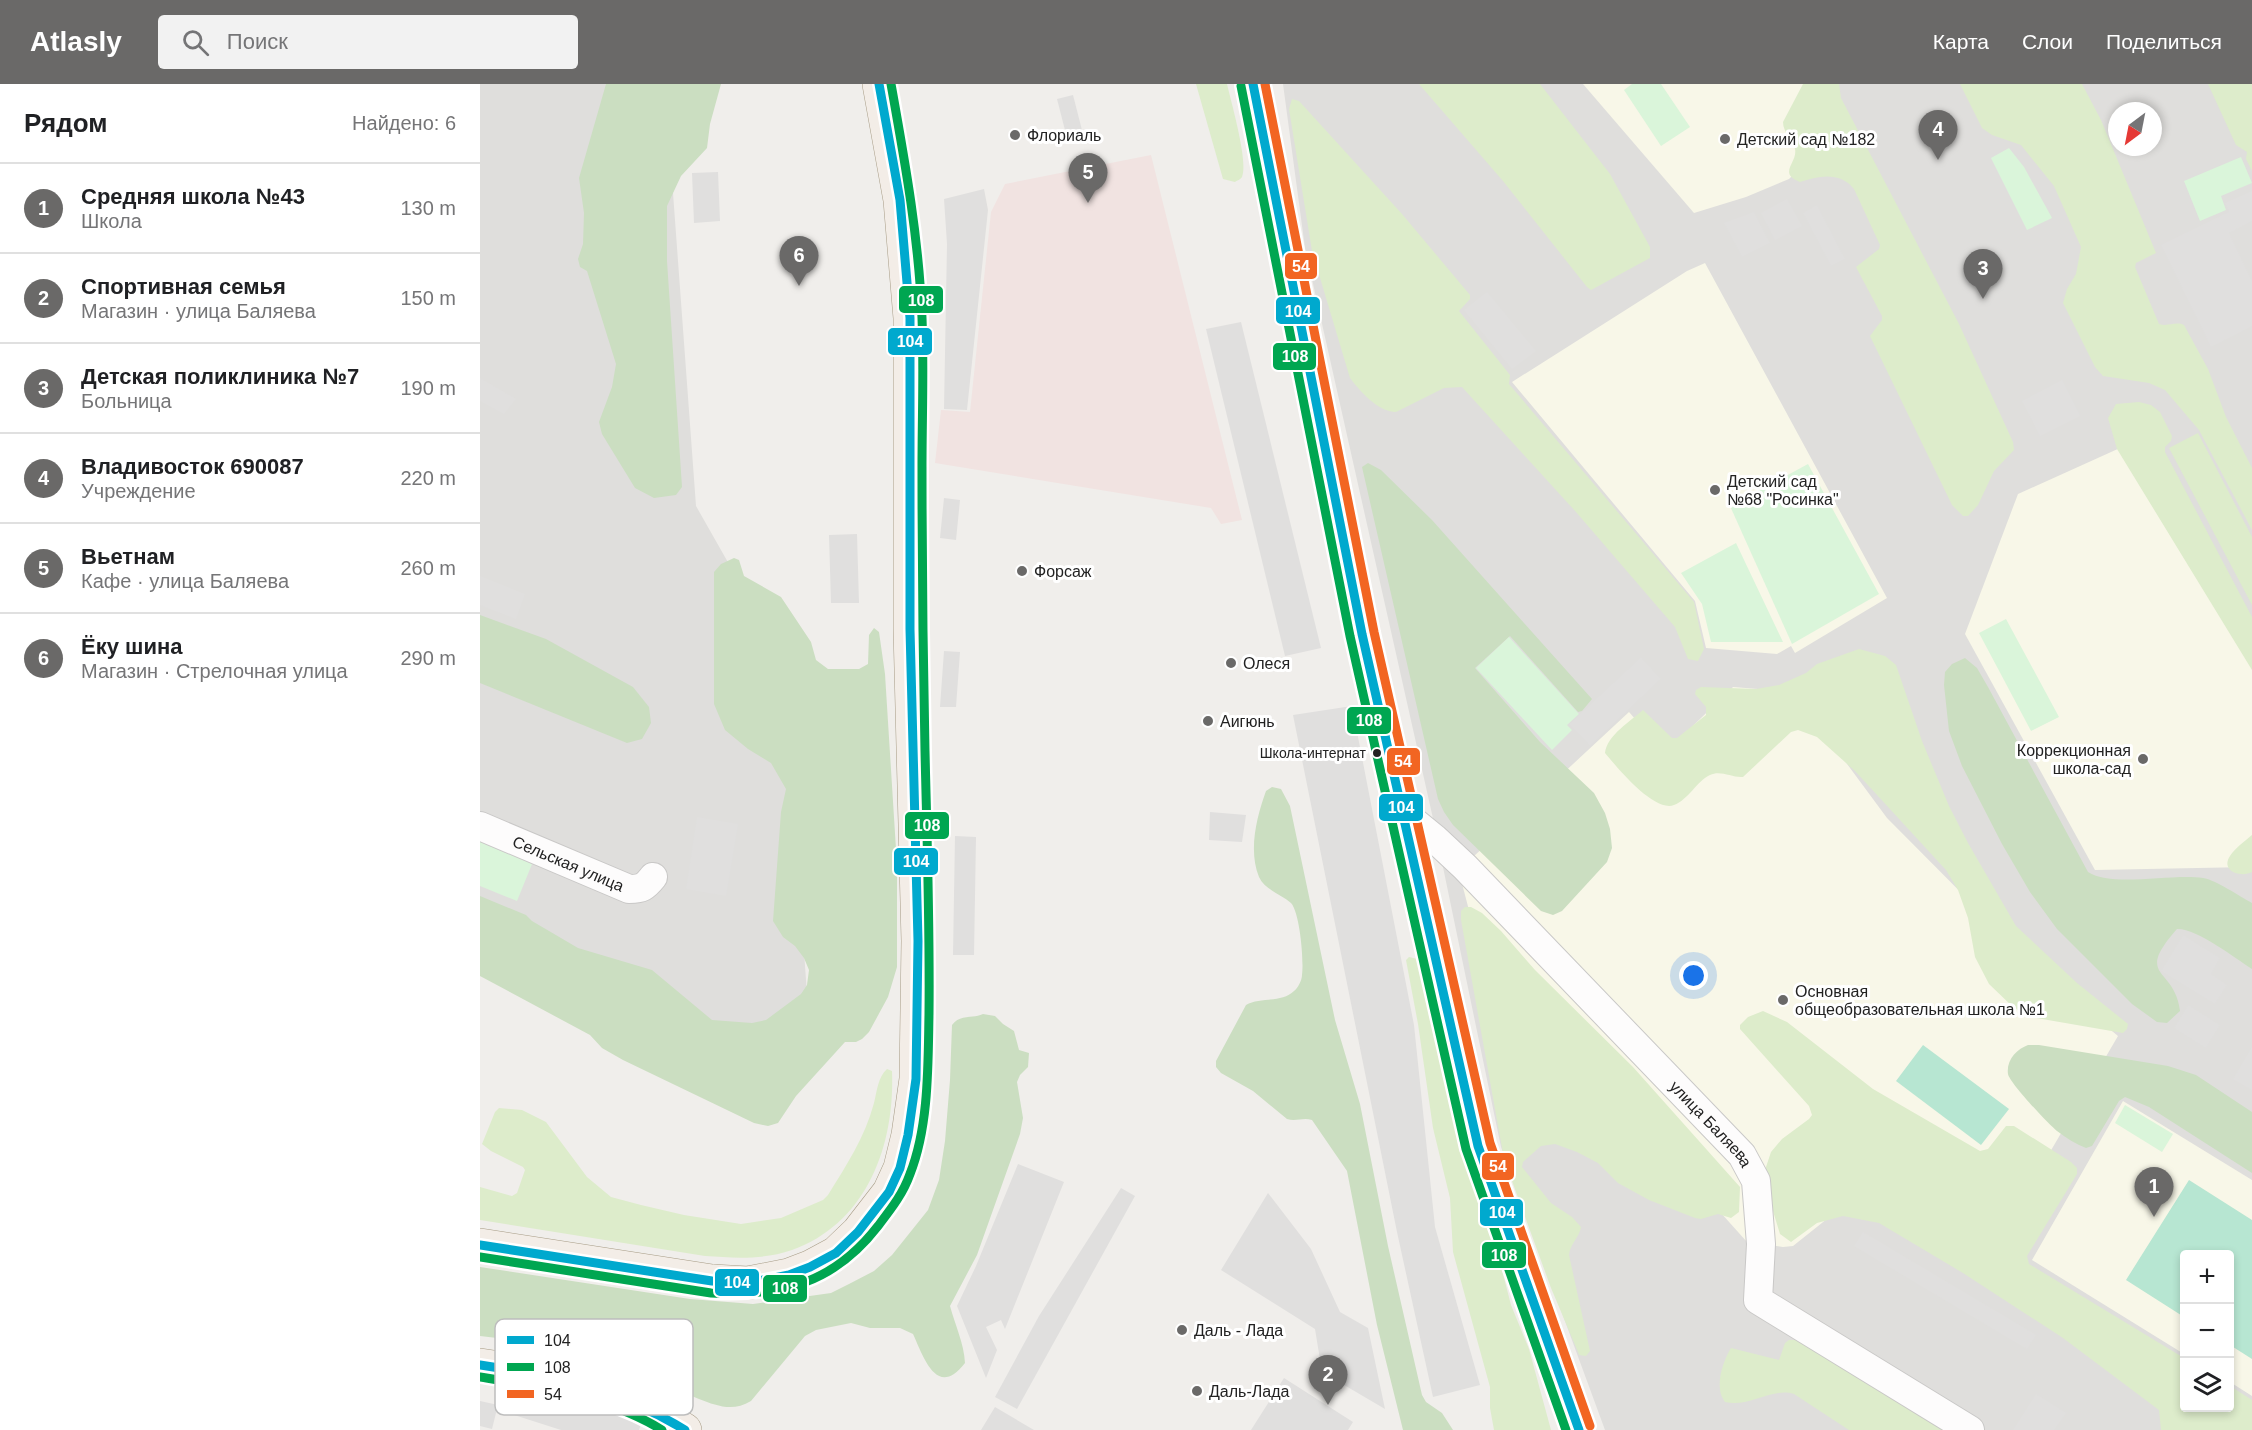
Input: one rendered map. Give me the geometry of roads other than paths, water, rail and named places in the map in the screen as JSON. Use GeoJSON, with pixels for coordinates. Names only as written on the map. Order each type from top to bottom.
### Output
{"type":"FeatureCollection","features":[{"type":"Feature","properties":{"kind":"main road"},"geometry":{"type":"LineString","coordinates":[[480,1245],[712,1281],[748,1283],[789,1275],[836,1253],[858,1232],[889,1192],[900,1168],[908,1135],[916,1079],[918,941],[910,629],[910,318],[900,200],[879,84]]}},
{"type":"Feature","properties":{"kind":"main road"},"geometry":{"type":"LineString","coordinates":[[480,1365],[495,1367]]}},
{"type":"Feature","properties":{"kind":"main road"},"geometry":{"type":"LineString","coordinates":[[658,1415],[685,1430]]}},
{"type":"Feature","properties":{"kind":"street"},"geometry":{"type":"LineString","coordinates":[[1253,84],[1362,634],[1478,1146],[1579,1430]]}},
{"type":"Feature","properties":{"kind":"street","name":"улица Баляева"},"geometry":{"type":"LineString","coordinates":[[1401,811],[1465,867],[1742,1155],[1756,1180],[1761,1244],[1758,1300],[1970,1430]]}},
{"type":"Feature","properties":{"kind":"street","name":"Сельская улица"},"geometry":{"type":"LineString","coordinates":[[480,826],[629,889],[640,890],[646,887],[653,877]]}},
{"type":"Feature","properties":{"kind":"place","name":"Флориаль"},"geometry":{"type":"Point","coordinates":[1015,135]}},
{"type":"Feature","properties":{"kind":"place","name":"Детский сад №182"},"geometry":{"type":"Point","coordinates":[1725,139]}},
{"type":"Feature","properties":{"kind":"place","name":"Владивосток 690087"},"geometry":{"type":"Point","coordinates":[1938,160]}},
{"type":"Feature","properties":{"kind":"place","name":"Вьетнам"},"geometry":{"type":"Point","coordinates":[1088,203]}},
{"type":"Feature","properties":{"kind":"place","name":"Ёку шина"},"geometry":{"type":"Point","coordinates":[799,286]}},
{"type":"Feature","properties":{"kind":"place","name":"Детская поликлиника №7"},"geometry":{"type":"Point","coordinates":[1983,299]}},
{"type":"Feature","properties":{"kind":"place","name":"Детский сад №68 \"Росинка\""},"geometry":{"type":"Point","coordinates":[1715,490]}},
{"type":"Feature","properties":{"kind":"place","name":"Форсаж"},"geometry":{"type":"Point","coordinates":[1022,571]}},
{"type":"Feature","properties":{"kind":"place","name":"Олеся"},"geometry":{"type":"Point","coordinates":[1231,663]}},
{"type":"Feature","properties":{"kind":"place","name":"Аигюнь"},"geometry":{"type":"Point","coordinates":[1208,721]}},
{"type":"Feature","properties":{"kind":"place","name":"Школа-интернат"},"geometry":{"type":"Point","coordinates":[1377,753]}},
{"type":"Feature","properties":{"kind":"place","name":"Коррекционная школа-сад"},"geometry":{"type":"Point","coordinates":[2143,759]}},
{"type":"Feature","properties":{"kind":"place","name":"Основная общеобразовательная школа №1"},"geometry":{"type":"Point","coordinates":[1783,1000]}},
{"type":"Feature","properties":{"kind":"place","name":"Средняя школа №43"},"geometry":{"type":"Point","coordinates":[2154,1217]}},
{"type":"Feature","properties":{"kind":"place","name":"Даль - Лада"},"geometry":{"type":"Point","coordinates":[1182,1330]}},
{"type":"Feature","properties":{"kind":"place","name":"Даль-Лада"},"geometry":{"type":"Point","coordinates":[1197,1391]}},
{"type":"Feature","properties":{"kind":"place","name":"Спортивная семья"},"geometry":{"type":"Point","coordinates":[1328,1405]}}]}
